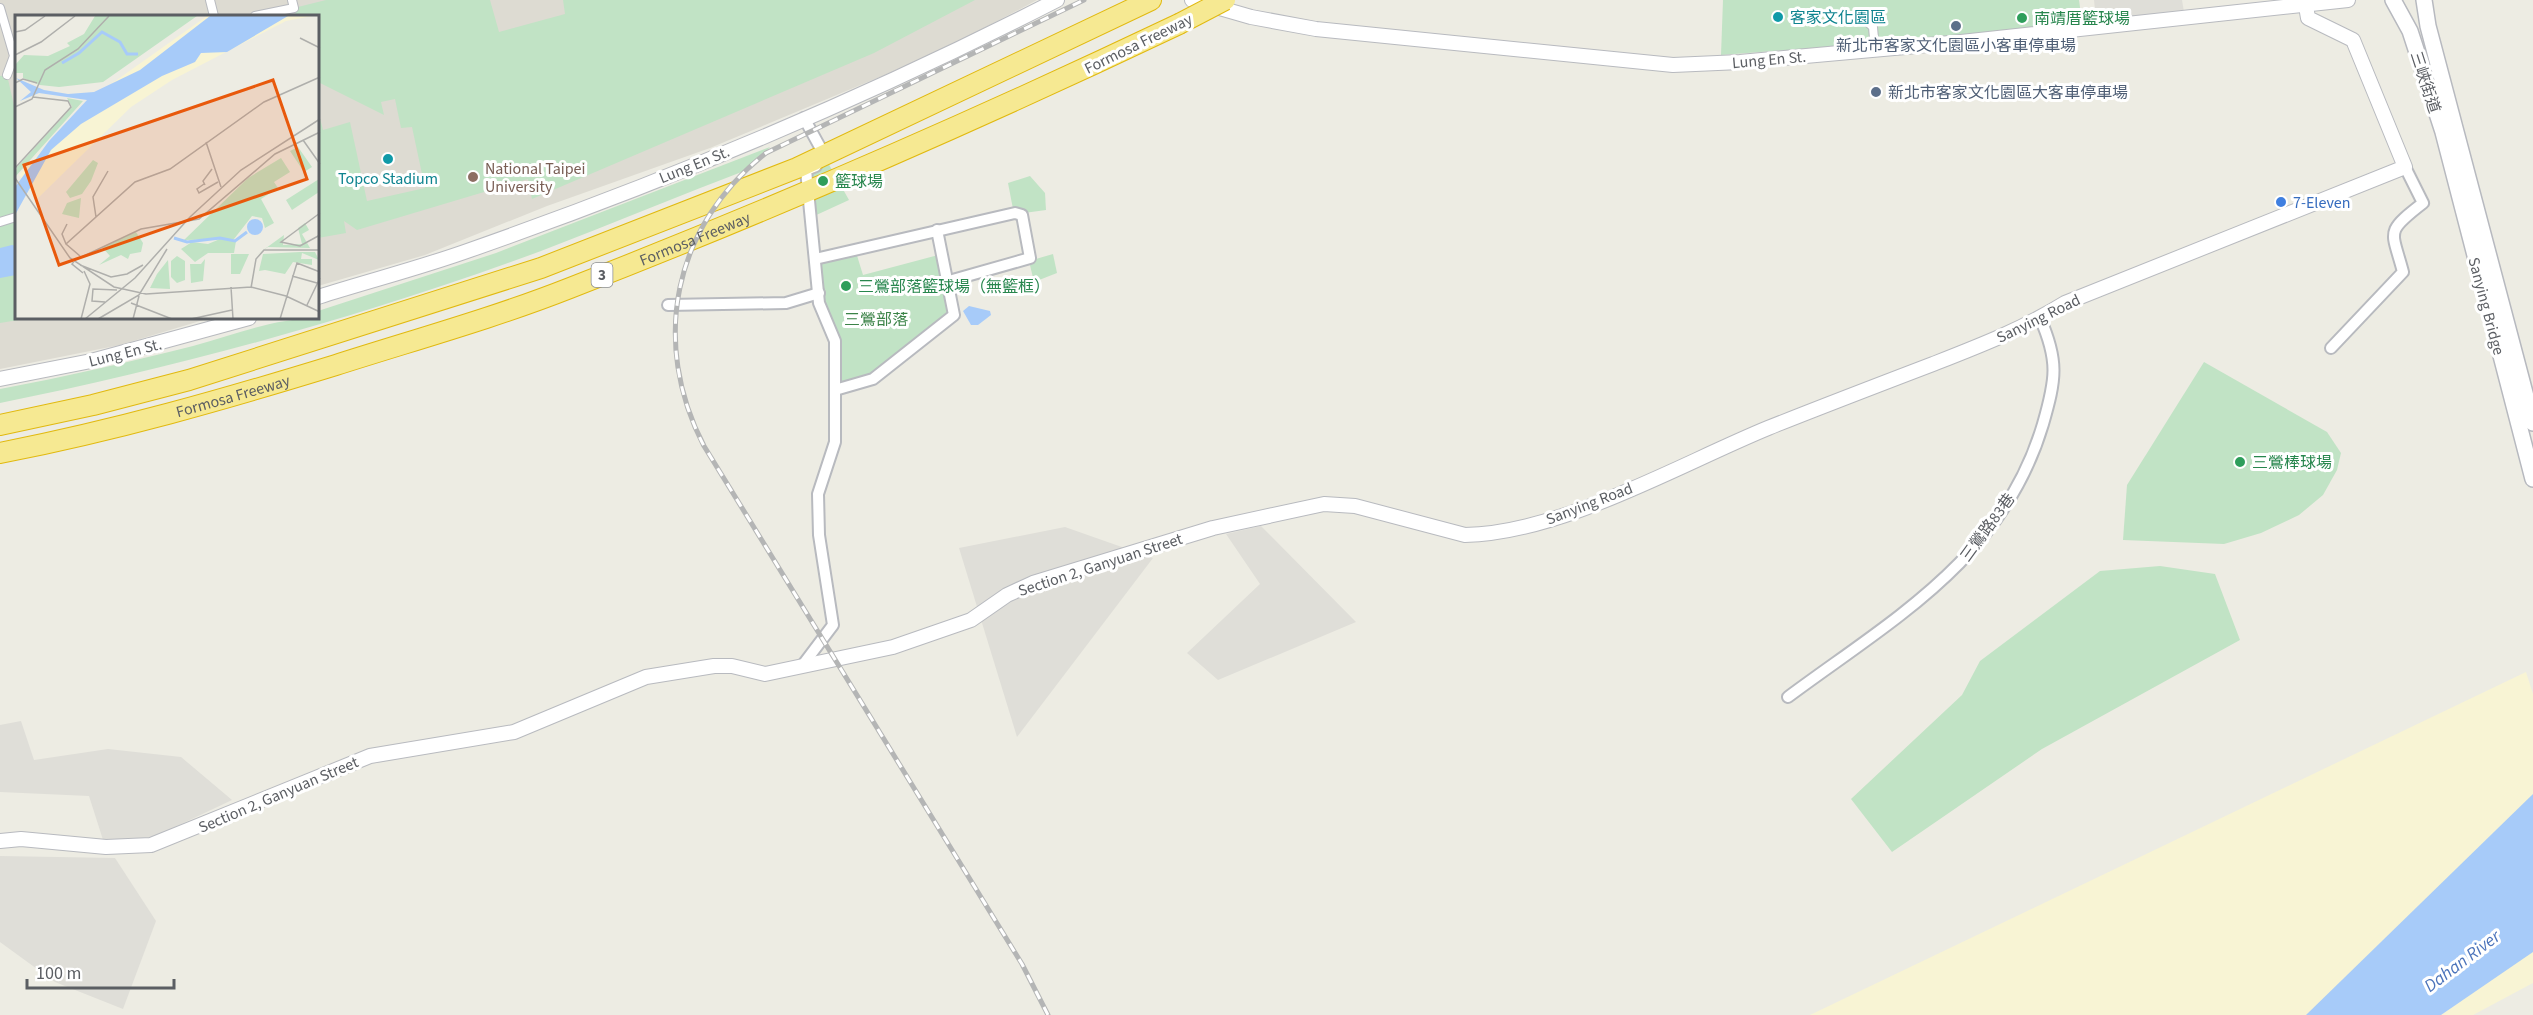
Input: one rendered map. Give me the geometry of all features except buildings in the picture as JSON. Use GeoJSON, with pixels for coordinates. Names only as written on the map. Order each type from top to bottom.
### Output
{"type":"FeatureCollection","features":[{"type":"Feature","properties":{"kind":"highway","name":"Formosa Freeway"},"geometry":{"type":"LineString","coordinates":[[0,425],[93,405],[189,380],[541,268],[735,193],[824,155],[1122,16],[1151,0]]}},
{"type":"Feature","properties":{"kind":"highway","name":"Formosa Freeway"},"geometry":{"type":"LineString","coordinates":[[0,453],[101,433],[193,409],[418,339],[568,289],[809,191],[1014,102],[1225,0]]}},
{"type":"Feature","properties":{"kind":"main road","name":"三峽街道"},"geometry":{"type":"LineString","coordinates":[[2393,0],[2410,31],[2449,131]]}},
{"type":"Feature","properties":{"kind":"main road"},"geometry":{"type":"LineString","coordinates":[[2414,0],[2428,26]]}},
{"type":"Feature","properties":{"kind":"main road"},"geometry":{"type":"LineString","coordinates":[[2424,0],[2428,26]]}},
{"type":"Feature","properties":{"kind":"main road","name":"三峽街道"},"geometry":{"type":"LineString","coordinates":[[2428,26],[2449,131]]}},
{"type":"Feature","properties":{"kind":"main road","name":"Sanying Bridge"},"geometry":{"type":"LineString","coordinates":[[2449,131],[2533,423]]}},
{"type":"Feature","properties":{"kind":"main road","name":"Sanying Bridge"},"geometry":{"type":"LineString","coordinates":[[2449,131],[2532,474]]}},
{"type":"Feature","properties":{"kind":"street"},"geometry":{"type":"LineString","coordinates":[[210,0],[214,15]]}},
{"type":"Feature","properties":{"kind":"street","name":"Lung En St."},"geometry":{"type":"LineString","coordinates":[[320,296],[468,251],[674,174],[880,86],[1058,0]]}},
{"type":"Feature","properties":{"kind":"street","name":"Lung En St."},"geometry":{"type":"LineString","coordinates":[[1192,0],[1251,17],[1316,29],[1647,64],[1740,62],[1875,50],[2348,0]]}},
{"type":"Feature","properties":{"kind":"street"},"geometry":{"type":"LineString","coordinates":[[258,15],[293,4]]}},
{"type":"Feature","properties":{"kind":"street"},"geometry":{"type":"LineString","coordinates":[[2306,6],[2308,18],[2354,42],[2422,203],[2393,230],[2392,242],[2403,272],[2331,348]]}},
{"type":"Feature","properties":{"kind":"street"},"geometry":{"type":"LineString","coordinates":[[0,8],[14,56],[8,75]]}},
{"type":"Feature","properties":{"kind":"street"},"geometry":{"type":"LineString","coordinates":[[1862,17],[1873,27],[1875,50]]}},
{"type":"Feature","properties":{"kind":"street"},"geometry":{"type":"LineString","coordinates":[[802,666],[833,625],[819,535],[818,494],[835,442],[835,340],[819,303],[806,170],[827,161],[804,118]]}},
{"type":"Feature","properties":{"kind":"street","name":"Sanying Road"},"geometry":{"type":"LineString","coordinates":[[1449,532],[1483,535],[1575,512],[1768,428],[2020,330],[2065,303],[2405,167]]}},
{"type":"Feature","properties":{"kind":"street"},"geometry":{"type":"LineString","coordinates":[[815,259],[1015,213],[1022,215],[1030,258],[949,281]]}},
{"type":"Feature","properties":{"kind":"street"},"geometry":{"type":"LineString","coordinates":[[0,222],[15,218]]}},
{"type":"Feature","properties":{"kind":"street"},"geometry":{"type":"LineString","coordinates":[[835,390],[873,379],[954,315],[937,230]]}},
{"type":"Feature","properties":{"kind":"street"},"geometry":{"type":"LineString","coordinates":[[668,305],[786,303],[819,293]]}},
{"type":"Feature","properties":{"kind":"street","name":"三鶯路83巷"},"geometry":{"type":"LineString","coordinates":[[1788,698],[1926,595],[1963,562],[2001,513],[2031,462],[2049,401],[2054,369],[2053,346],[2040,318]]}},
{"type":"Feature","properties":{"kind":"street","name":"Lung En St."},"geometry":{"type":"LineString","coordinates":[[0,379],[91,361],[242,320]]}},
{"type":"Feature","properties":{"kind":"street","name":"Section 2, Ganyuan Street"},"geometry":{"type":"LineString","coordinates":[[0,841],[21,839],[106,848],[151,844],[197,828],[357,760],[514,732],[646,677],[714,666],[732,666],[765,674],[894,647],[971,620],[1007,595],[1033,583],[1213,528],[1324,504],[1355,506],[1449,532]]}},
{"type":"Feature","properties":{"kind":"shaded area","name":"National Taipei University"},"geometry":{"type":"Polygon","coordinates":[[[0,0],[1037,0],[937,53],[710,148],[547,206],[425,255],[320,285],[320,15],[15,15],[15,320],[203,320],[120,345],[0,369],[0,0]]]}},
{"type":"Feature","properties":{"kind":"shaded area"},"geometry":{"type":"Polygon","coordinates":[[[2094,0],[2182,0],[2184,12],[2096,19],[2094,0]]]}},
{"type":"Feature","properties":{"kind":"shaded area"},"geometry":{"type":"Polygon","coordinates":[[[1261,526],[1356,622],[1218,680],[1187,653],[1260,584],[1226,534],[1261,526]]]}},
{"type":"Feature","properties":{"kind":"shaded area"},"geometry":{"type":"Polygon","coordinates":[[[1065,527],[1153,558],[1017,737],[959,548],[1065,527]]]}},
{"type":"Feature","properties":{"kind":"shaded area"},"geometry":{"type":"Polygon","coordinates":[[[21,721],[34,760],[108,749],[181,757],[232,800],[156,836],[104,843],[89,796],[0,792],[0,725],[21,721]]]}},
{"type":"Feature","properties":{"kind":"shaded area"},"geometry":{"type":"Polygon","coordinates":[[[0,856],[115,858],[156,921],[123,1009],[55,982],[0,942],[0,856]]]}},
{"type":"Feature","properties":{"kind":"green space","name":"National Taipei University"},"geometry":{"type":"Polygon","coordinates":[[[326,0],[490,0],[499,32],[565,14],[563,0],[975,0],[874,53],[532,199],[528,179],[357,230],[344,221],[346,233],[320,238],[320,119],[323,130],[350,122],[367,201],[425,188],[412,127],[401,128],[395,99],[381,102],[384,115],[320,83],[320,15],[296,15],[294,8],[326,0]]]}},
{"type":"Feature","properties":{"kind":"green space"},"geometry":{"type":"Polygon","coordinates":[[[1723,0],[2079,0],[2082,22],[2000,34],[1721,55],[1723,0]]]}},
{"type":"Feature","properties":{"kind":"green space"},"geometry":{"type":"Polygon","coordinates":[[[7,75],[15,110],[15,320],[19,320],[0,323],[0,76],[7,75]]]}},
{"type":"Feature","properties":{"kind":"green space"},"geometry":{"type":"Polygon","coordinates":[[[770,147],[752,168],[475,275],[274,338],[137,373],[0,403],[0,389],[145,358],[270,324],[294,320],[320,320],[320,310],[496,253],[770,147]]]}},
{"type":"Feature","properties":{"kind":"green space","name":"籃球場"},"geometry":{"type":"Polygon","coordinates":[[[827,161],[849,200],[812,217],[806,170],[827,161]]]}},
{"type":"Feature","properties":{"kind":"green space"},"geometry":{"type":"Polygon","coordinates":[[[1030,176],[1045,193],[1046,210],[1024,213],[1013,209],[1008,183],[1030,176]]]}},
{"type":"Feature","properties":{"kind":"green space","name":"三鶯部落"},"geometry":{"type":"Polygon","coordinates":[[[855,249],[863,275],[942,254],[955,308],[873,379],[835,390],[835,341],[819,303],[815,259],[855,249]]]}},
{"type":"Feature","properties":{"kind":"green space"},"geometry":{"type":"Polygon","coordinates":[[[1053,254],[1057,273],[1034,282],[1029,261],[1053,254]]]}},
{"type":"Feature","properties":{"kind":"green space","name":"三鶯棒球場"},"geometry":{"type":"Polygon","coordinates":[[[2204,362],[2327,432],[2341,453],[2337,470],[2323,495],[2299,515],[2261,533],[2224,544],[2123,540],[2127,485],[2204,362]]]}},
{"type":"Feature","properties":{"kind":"green space"},"geometry":{"type":"Polygon","coordinates":[[[2160,566],[2215,574],[2240,640],[2042,749],[1892,852],[1851,799],[1962,695],[1980,661],[2100,571],[2160,566]]]}},
{"type":"Feature","properties":{"kind":"sand"},"geometry":{"type":"Polygon","coordinates":[[[2526,672],[2533,694],[2533,983],[2473,1015],[1810,1015],[2526,672]]]}},
{"type":"Feature","properties":{"kind":"water"},"geometry":{"type":"Polygon","coordinates":[[[15,246],[15,275],[0,278],[0,248],[15,246]]]}},
{"type":"Feature","properties":{"kind":"water"},"geometry":{"type":"Polygon","coordinates":[[[969,306],[990,311],[991,315],[978,325],[971,325],[963,311],[969,306]]]}},
{"type":"Feature","properties":{"kind":"water","name":"Dahan River"},"geometry":{"type":"Polygon","coordinates":[[[2533,794],[2533,952],[2441,1015],[2306,1015],[2533,794]]]}},
{"type":"Feature","properties":{"kind":"railway"},"geometry":{"type":"LineString","coordinates":[[1048,1015],[1022,964],[704,446],[687,407],[678,367],[675,327],[680,288],[691,250],[709,215],[734,182],[766,153],[1084,0]]}},
{"type":"Feature","properties":{"kind":"place","name":"客家文化園區"},"geometry":{"type":"Point","coordinates":[1778,17]}},
{"type":"Feature","properties":{"kind":"place","name":"南靖厝籃球場"},"geometry":{"type":"Point","coordinates":[2022,18]}},
{"type":"Feature","properties":{"kind":"place","name":"新北市客家文化園區小客車停車場"},"geometry":{"type":"Point","coordinates":[1956,26]}},
{"type":"Feature","properties":{"kind":"place","name":"新北市客家文化園區大客車停車場"},"geometry":{"type":"Point","coordinates":[1876,92]}},
{"type":"Feature","properties":{"kind":"place","name":"Topco Stadium"},"geometry":{"type":"Point","coordinates":[388,159]}},
{"type":"Feature","properties":{"kind":"place","name":"National Taipei University"},"geometry":{"type":"Point","coordinates":[473,177]}},
{"type":"Feature","properties":{"kind":"place","name":"籃球場"},"geometry":{"type":"Point","coordinates":[823,181]}},
{"type":"Feature","properties":{"kind":"place","name":"7-Eleven"},"geometry":{"type":"Point","coordinates":[2281,202]}},
{"type":"Feature","properties":{"kind":"place","name":"三鶯部落籃球場（無籃框）"},"geometry":{"type":"Point","coordinates":[846,286]}},
{"type":"Feature","properties":{"kind":"place","name":"三鶯棒球場"},"geometry":{"type":"Point","coordinates":[2240,462]}}]}
